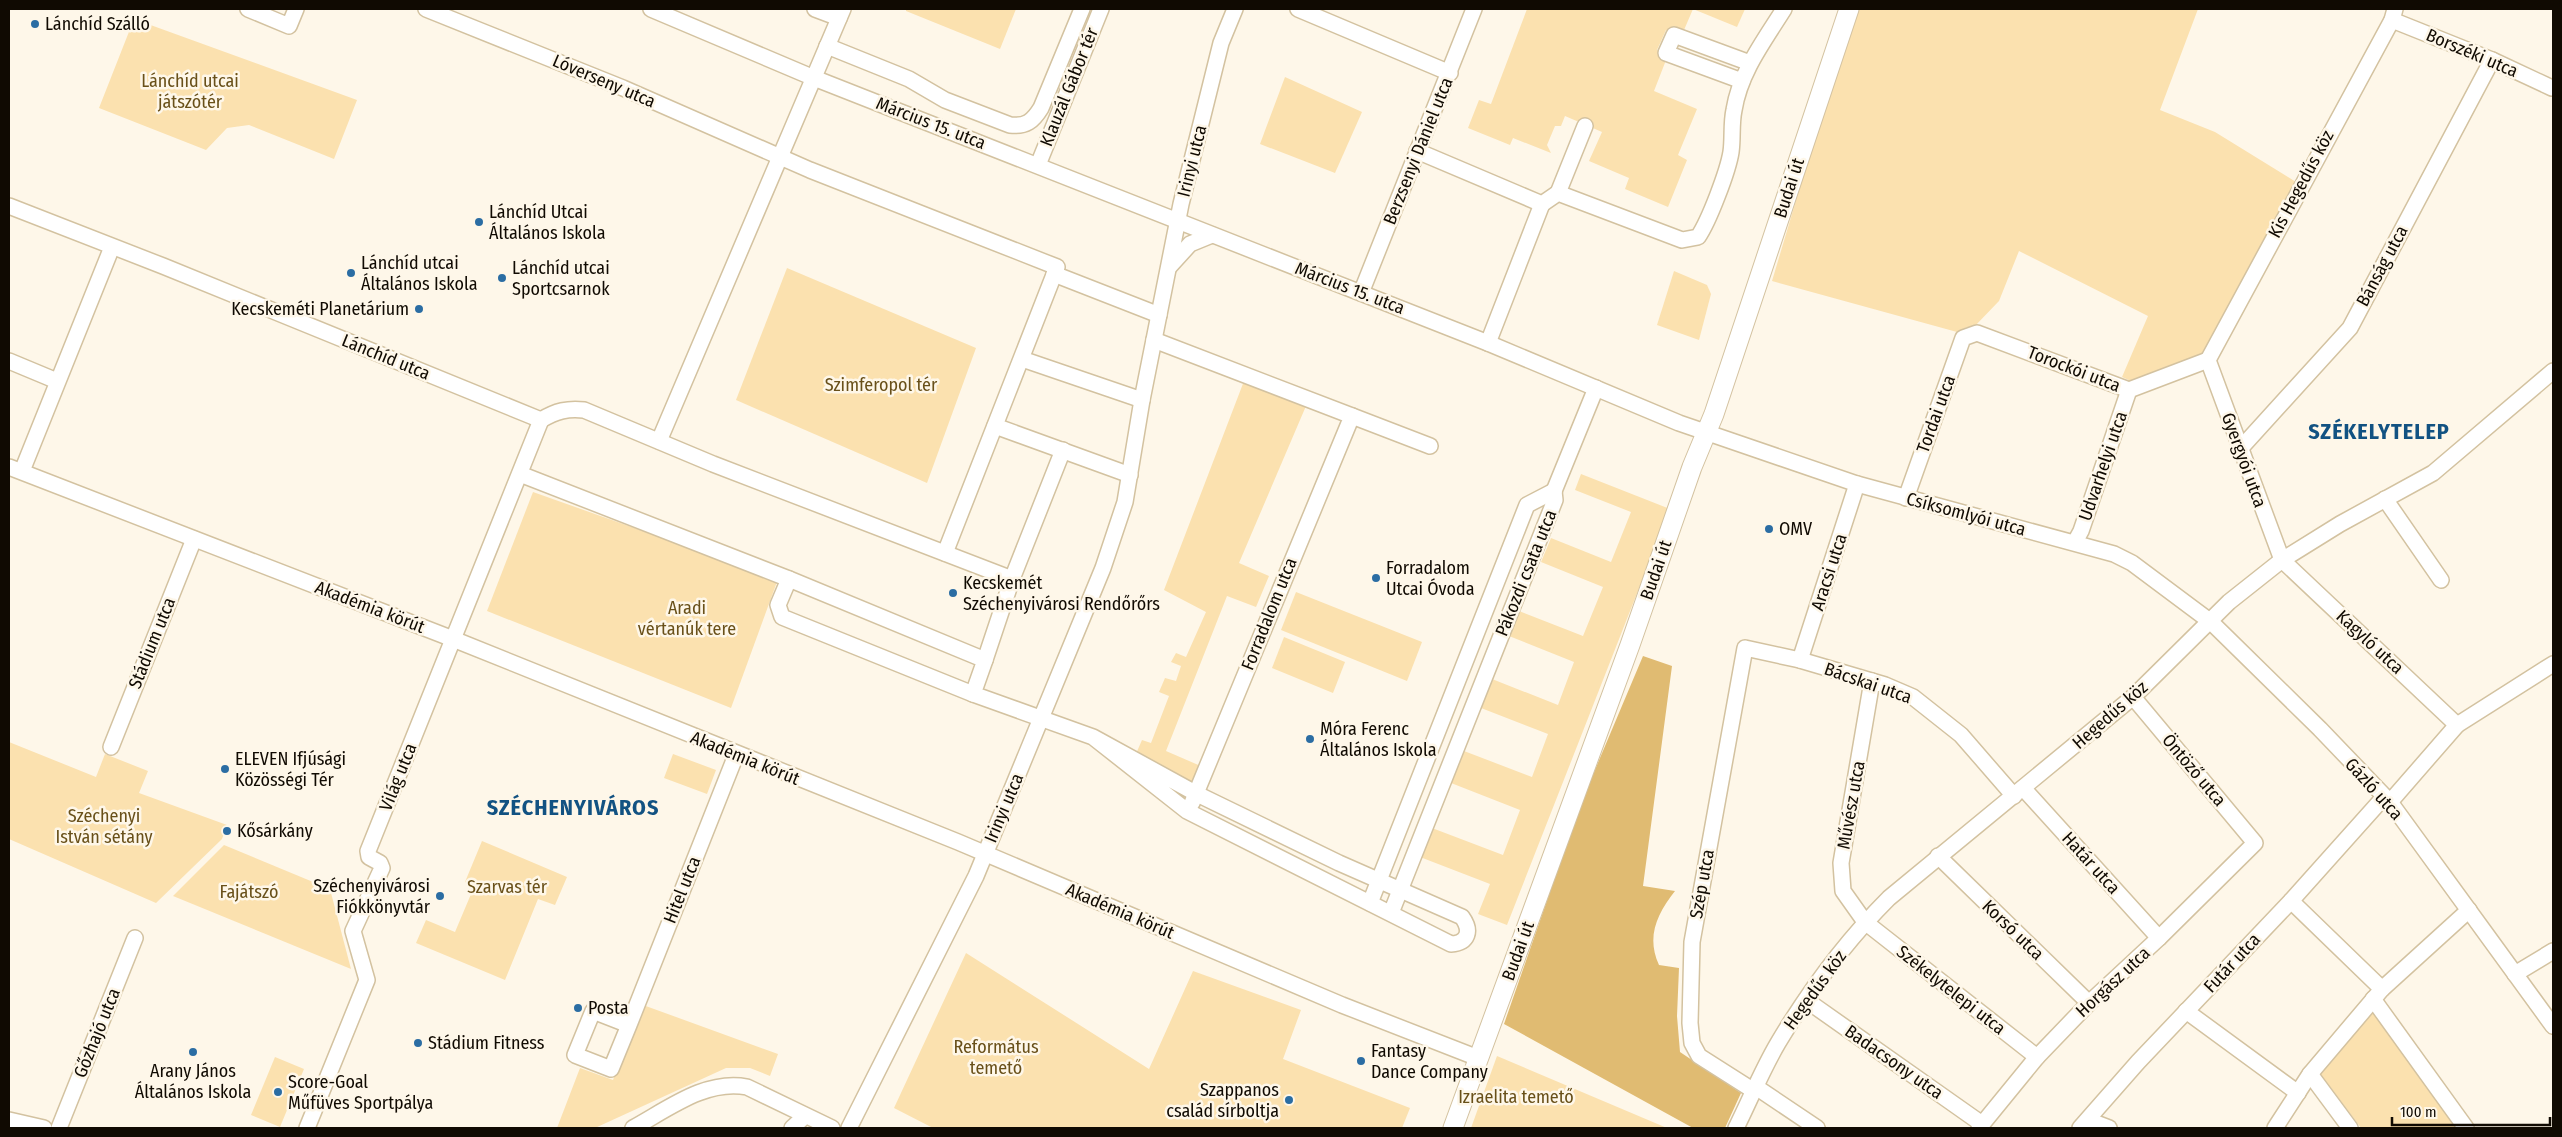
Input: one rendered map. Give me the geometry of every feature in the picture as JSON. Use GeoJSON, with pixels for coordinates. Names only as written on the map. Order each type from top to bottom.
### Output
{"type":"FeatureCollection","features":[{"type":"Feature","properties":{"kind":"main road","name":"Budai út"},"geometry":{"type":"LineString","coordinates":[[1453,1128],[1630,645],[1692,467],[1707,432],[1849,9]]}},
{"type":"Feature","properties":{"kind":"street"},"geometry":{"type":"LineString","coordinates":[[248,9],[289,26],[296,9]]}},
{"type":"Feature","properties":{"kind":"street","name":"Lóverseny utca"},"geometry":{"type":"LineString","coordinates":[[426,9],[622,88],[780,158]]}},
{"type":"Feature","properties":{"kind":"street","name":"Március 15. utca"},"geometry":{"type":"LineString","coordinates":[[651,9],[814,78],[1361,292],[1707,432]]}},
{"type":"Feature","properties":{"kind":"street"},"geometry":{"type":"LineString","coordinates":[[659,441],[841,14],[815,9]]}},
{"type":"Feature","properties":{"kind":"street"},"geometry":{"type":"LineString","coordinates":[[827,46],[909,79],[945,100],[1010,125],[1019,126],[1031,122],[1041,108],[1082,9]]}},
{"type":"Feature","properties":{"kind":"street","name":"Klauzál Gábor tér"},"geometry":{"type":"LineString","coordinates":[[1038,165],[1101,9]]}},
{"type":"Feature","properties":{"kind":"street","name":"Irinyi utca"},"geometry":{"type":"LineString","coordinates":[[849,1128],[953,923],[985,853],[1103,568],[1125,502],[1142,400],[1178,221],[1221,43],[1235,9]]}},
{"type":"Feature","properties":{"kind":"street"},"geometry":{"type":"LineString","coordinates":[[1298,9],[1450,73]]}},
{"type":"Feature","properties":{"kind":"street","name":"Berzsenyi Dániel utca"},"geometry":{"type":"LineString","coordinates":[[1361,292],[1474,9]]}},
{"type":"Feature","properties":{"kind":"street"},"geometry":{"type":"LineString","coordinates":[[1558,194],[1682,240],[1698,237],[1706,225],[1731,154],[1734,110],[1742,81],[1750,63],[1784,9]]}},
{"type":"Feature","properties":{"kind":"street","name":"Borszéki utca"},"geometry":{"type":"LineString","coordinates":[[2393,14],[2552,88]]}},
{"type":"Feature","properties":{"kind":"street","name":"Kis Hegedűs köz"},"geometry":{"type":"LineString","coordinates":[[2208,360],[2393,14]]}},
{"type":"Feature","properties":{"kind":"street"},"geometry":{"type":"LineString","coordinates":[[1742,81],[1666,53],[1674,35],[1750,63]]}},
{"type":"Feature","properties":{"kind":"street","name":"Bánság utca"},"geometry":{"type":"LineString","coordinates":[[2240,449],[2350,328],[2492,60]]}},
{"type":"Feature","properties":{"kind":"street"},"geometry":{"type":"LineString","coordinates":[[1488,343],[1542,204],[1558,194],[1586,126]]}},
{"type":"Feature","properties":{"kind":"street"},"geometry":{"type":"LineString","coordinates":[[1417,151],[1542,204]]}},
{"type":"Feature","properties":{"kind":"street"},"geometry":{"type":"LineString","coordinates":[[780,158],[1057,267],[946,553]]}},
{"type":"Feature","properties":{"kind":"street","name":"Lánchíd utca"},"geometry":{"type":"LineString","coordinates":[[9,206],[541,420]]}},
{"type":"Feature","properties":{"kind":"street"},"geometry":{"type":"LineString","coordinates":[[1168,267],[1190,244],[1212,235]]}},
{"type":"Feature","properties":{"kind":"street"},"geometry":{"type":"LineString","coordinates":[[15,469],[56,381],[112,247]]}},
{"type":"Feature","properties":{"kind":"street"},"geometry":{"type":"LineString","coordinates":[[1054,274],[1159,315]]}},
{"type":"Feature","properties":{"kind":"street","name":"Torockói utca"},"geometry":{"type":"LineString","coordinates":[[1969,334],[1977,333],[2129,390],[2208,360]]}},
{"type":"Feature","properties":{"kind":"street","name":"Tordai utca"},"geometry":{"type":"LineString","coordinates":[[1906,498],[1963,338],[1969,334]]}},
{"type":"Feature","properties":{"kind":"street"},"geometry":{"type":"LineString","coordinates":[[1154,340],[1430,446]]}},
{"type":"Feature","properties":{"kind":"street"},"geometry":{"type":"LineString","coordinates":[[1022,359],[1142,400]]}},
{"type":"Feature","properties":{"kind":"street","name":"Gyergyói utca"},"geometry":{"type":"LineString","coordinates":[[2208,360],[2282,560]]}},
{"type":"Feature","properties":{"kind":"street"},"geometry":{"type":"LineString","coordinates":[[9,361],[56,381]]}},
{"type":"Feature","properties":{"kind":"street","name":"Hegedűs köz"},"geometry":{"type":"LineString","coordinates":[[1736,1128],[1777,1043],[1806,1000],[1865,922],[1938,856],[2019,792],[2133,697],[2211,622],[2229,602],[2282,560],[2340,524],[2433,472],[2553,370]]}},
{"type":"Feature","properties":{"kind":"street"},"geometry":{"type":"LineString","coordinates":[[1554,491],[1596,388]]}},
{"type":"Feature","properties":{"kind":"street","name":"Udvarhelyi utca"},"geometry":{"type":"LineString","coordinates":[[2075,542],[2081,531],[2129,390]]}},
{"type":"Feature","properties":{"kind":"street"},"geometry":{"type":"LineString","coordinates":[[541,420],[551,414],[569,408],[584,410],[1012,579]]}},
{"type":"Feature","properties":{"kind":"street","name":"Forradalom utca"},"geometry":{"type":"LineString","coordinates":[[1187,811],[1197,794],[1274,602],[1352,416]]}},
{"type":"Feature","properties":{"kind":"street","name":"Világ utca"},"geometry":{"type":"LineString","coordinates":[[307,1128],[367,980],[352,931],[382,868],[380,863],[369,857],[368,851],[541,420]]}},
{"type":"Feature","properties":{"kind":"street"},"geometry":{"type":"LineString","coordinates":[[996,426],[1130,475]]}},
{"type":"Feature","properties":{"kind":"street","name":"Csíksomlyói utca"},"geometry":{"type":"LineString","coordinates":[[1707,432],[1857,484],[2114,554],[2132,563],[2211,622]]}},
{"type":"Feature","properties":{"kind":"street"},"geometry":{"type":"LineString","coordinates":[[973,694],[1012,579],[1063,450]]}},
{"type":"Feature","properties":{"kind":"street","name":"Akadémia körút"},"geometry":{"type":"LineString","coordinates":[[15,469],[453,639],[736,755],[985,853],[1342,1005],[1478,1058]]}},
{"type":"Feature","properties":{"kind":"street"},"geometry":{"type":"LineString","coordinates":[[520,474],[789,579],[985,660]]}},
{"type":"Feature","properties":{"kind":"street","name":"Aracsi utca"},"geometry":{"type":"LineString","coordinates":[[1800,660],[1857,484]]}},
{"type":"Feature","properties":{"kind":"street","name":"Pákozdi csata utca"},"geometry":{"type":"LineString","coordinates":[[1370,903],[1527,506],[1554,491],[1555,500],[1391,913]]}},
{"type":"Feature","properties":{"kind":"street"},"geometry":{"type":"LineString","coordinates":[[2385,499],[2441,580]]}},
{"type":"Feature","properties":{"kind":"street","name":"Stádium utca"},"geometry":{"type":"LineString","coordinates":[[112,747],[194,539]]}},
{"type":"Feature","properties":{"kind":"street","name":"Kagyló utca"},"geometry":{"type":"LineString","coordinates":[[2282,560],[2457,725]]}},
{"type":"Feature","properties":{"kind":"street"},"geometry":{"type":"LineString","coordinates":[[789,579],[778,605],[782,617],[973,694],[1093,738],[1197,794],[1338,863],[1462,918],[1468,928],[1468,936],[1464,941],[1451,944],[1187,811],[1093,738]]}},
{"type":"Feature","properties":{"kind":"street","name":"Gázló utca"},"geometry":{"type":"LineString","coordinates":[[2211,622],[2320,729],[2387,800],[2553,1026]]}},
{"type":"Feature","properties":{"kind":"street","name":"Bácskai utca"},"geometry":{"type":"LineString","coordinates":[[1745,648],[1800,660],[1872,681],[1913,697],[1961,734],[2019,792]]}},
{"type":"Feature","properties":{"kind":"street","name":"Szép utca"},"geometry":{"type":"LineString","coordinates":[[1745,648],[1692,942],[1690,1023],[1692,1043],[1699,1056],[1817,1128]]}},
{"type":"Feature","properties":{"kind":"street","name":"Futár utca"},"geometry":{"type":"LineString","coordinates":[[2084,1124],[2138,1062],[2457,725],[2553,664]]}},
{"type":"Feature","properties":{"kind":"street","name":"Művész utca"},"geometry":{"type":"LineString","coordinates":[[1865,922],[1843,891],[1841,863],[1872,681]]}},
{"type":"Feature","properties":{"kind":"street","name":"Öntöző utca"},"geometry":{"type":"LineString","coordinates":[[2133,697],[2255,843]]}},
{"type":"Feature","properties":{"kind":"street","name":"Hitel utca"},"geometry":{"type":"LineString","coordinates":[[628,1025],[736,755]]}},
{"type":"Feature","properties":{"kind":"street","name":"Határ utca"},"geometry":{"type":"LineString","coordinates":[[2019,792],[2159,938]]}},
{"type":"Feature","properties":{"kind":"street","name":"Horgász utca"},"geometry":{"type":"LineString","coordinates":[[1981,1126],[2037,1057],[2089,1003],[2159,938],[2255,843]]}},
{"type":"Feature","properties":{"kind":"street","name":"Korsó utca"},"geometry":{"type":"LineString","coordinates":[[1938,856],[2089,1003]]}},
{"type":"Feature","properties":{"kind":"street"},"geometry":{"type":"LineString","coordinates":[[2291,900],[2377,994],[2466,1128]]}},
{"type":"Feature","properties":{"kind":"street"},"geometry":{"type":"LineString","coordinates":[[2275,1128],[2310,1074],[2377,994],[2469,910]]}},
{"type":"Feature","properties":{"kind":"street","name":"Székelytelepi utca"},"geometry":{"type":"LineString","coordinates":[[1865,922],[2037,1057]]}},
{"type":"Feature","properties":{"kind":"street","name":"Gőzhajó utca"},"geometry":{"type":"LineString","coordinates":[[59,1128],[135,938]]}},
{"type":"Feature","properties":{"kind":"street"},"geometry":{"type":"LineString","coordinates":[[2515,974],[2553,952]]}},
{"type":"Feature","properties":{"kind":"street","name":"Badacsony utca"},"geometry":{"type":"LineString","coordinates":[[1806,1000],[1981,1126]]}},
{"type":"Feature","properties":{"kind":"street"},"geometry":{"type":"LineString","coordinates":[[2186,1011],[2298,1093]]}},
{"type":"Feature","properties":{"kind":"street"},"geometry":{"type":"LineString","coordinates":[[2310,1074],[2350,1128]]}},
{"type":"Feature","properties":{"kind":"street"},"geometry":{"type":"LineString","coordinates":[[632,1128],[703,1090],[733,1084],[748,1088],[832,1128]]}},
{"type":"Feature","properties":{"kind":"street"},"geometry":{"type":"LineString","coordinates":[[792,1128],[805,1116]]}},
{"type":"Feature","properties":{"kind":"street"},"geometry":{"type":"LineString","coordinates":[[9,1120],[44,1128]]}},
{"type":"Feature","properties":{"kind":"street"},"geometry":{"type":"LineString","coordinates":[[2084,1124],[2109,1128]]}},
{"type":"Feature","properties":{"kind":"green space"},"geometry":{"type":"Polygon","coordinates":[[[906,9],[1016,9],[1000,49],[906,11],[906,9]]]}},
{"type":"Feature","properties":{"kind":"green space"},"geometry":{"type":"Polygon","coordinates":[[[1527,9],[1693,9],[1681,37],[1666,30],[1657,50],[1668,55],[1654,91],[1697,109],[1678,155],[1687,160],[1668,207],[1625,189],[1629,178],[1589,161],[1602,132],[1565,116],[1561,126],[1555,126],[1547,145],[1551,153],[1513,138],[1510,145],[1468,128],[1479,100],[1491,104],[1527,9]]]}},
{"type":"Feature","properties":{"kind":"green space"},"geometry":{"type":"Polygon","coordinates":[[[1693,9],[1745,9],[1737,27],[1693,9]]]}},
{"type":"Feature","properties":{"kind":"green space"},"geometry":{"type":"Polygon","coordinates":[[[1859,9],[2198,9],[2160,110],[2215,132],[2296,182],[2203,357],[2133,382],[2122,377],[2148,316],[2019,251],[1999,301],[1974,327],[1967,327],[1957,332],[1772,281],[1812,147],[1859,9]]]}},
{"type":"Feature","properties":{"kind":"green space","name":"Lánchíd utcai játszótér"},"geometry":{"type":"Polygon","coordinates":[[[134,19],[357,100],[334,159],[249,125],[227,128],[206,150],[99,108],[134,19]]]}},
{"type":"Feature","properties":{"kind":"green space"},"geometry":{"type":"Polygon","coordinates":[[[1285,77],[1362,112],[1335,173],[1260,144],[1285,77]]]}},
{"type":"Feature","properties":{"kind":"green space","name":"Szimferopol tér"},"geometry":{"type":"Polygon","coordinates":[[[787,268],[976,348],[927,483],[736,400],[787,268]]]}},
{"type":"Feature","properties":{"kind":"green space"},"geometry":{"type":"Polygon","coordinates":[[[1674,271],[1707,285],[1711,294],[1699,340],[1657,325],[1674,271]]]}},
{"type":"Feature","properties":{"kind":"green space"},"geometry":{"type":"Polygon","coordinates":[[[1244,381],[1306,406],[1239,563],[1269,576],[1256,607],[1227,596],[1166,751],[1203,767],[1195,787],[1135,756],[1142,740],[1151,743],[1169,696],[1159,692],[1165,678],[1176,681],[1181,666],[1171,662],[1176,653],[1186,657],[1206,612],[1164,590],[1244,381]]]}},
{"type":"Feature","properties":{"kind":"green space"},"geometry":{"type":"Polygon","coordinates":[[[1581,474],[1670,509],[1507,925],[1478,914],[1490,884],[1420,857],[1432,828],[1503,855],[1520,810],[1451,783],[1464,751],[1532,777],[1548,734],[1481,708],[1492,679],[1558,705],[1574,662],[1509,636],[1519,611],[1583,636],[1603,587],[1541,562],[1551,538],[1611,562],[1631,512],[1575,490],[1581,474]]]}},
{"type":"Feature","properties":{"kind":"green space","name":"Aradi vértanúk tere"},"geometry":{"type":"Polygon","coordinates":[[[533,492],[778,579],[731,708],[487,611],[533,492]]]}},
{"type":"Feature","properties":{"kind":"green space"},"geometry":{"type":"Polygon","coordinates":[[[1296,592],[1422,642],[1407,681],[1281,630],[1296,592]]]}},
{"type":"Feature","properties":{"kind":"green space"},"geometry":{"type":"Polygon","coordinates":[[[1284,637],[1345,662],[1333,693],[1272,668],[1284,637]]]}},
{"type":"Feature","properties":{"kind":"green space","name":"Széchenyi István sétány"},"geometry":{"type":"Polygon","coordinates":[[[9,742],[96,777],[105,754],[148,771],[139,793],[227,825],[222,839],[156,903],[9,839],[9,742]]]}},
{"type":"Feature","properties":{"kind":"green space"},"geometry":{"type":"Polygon","coordinates":[[[673,754],[716,770],[707,794],[664,778],[673,754]]]}},
{"type":"Feature","properties":{"kind":"green space","name":"Szarvas tér"},"geometry":{"type":"Polygon","coordinates":[[[482,841],[567,877],[555,905],[538,899],[505,980],[416,943],[426,920],[455,932],[474,887],[465,882],[482,841]]]}},
{"type":"Feature","properties":{"kind":"green space","name":"Fajátszó"},"geometry":{"type":"Polygon","coordinates":[[[224,845],[330,889],[351,969],[173,896],[224,845]]]}},
{"type":"Feature","properties":{"kind":"green space","name":"Református temető"},"geometry":{"type":"Polygon","coordinates":[[[966,953],[1149,1069],[1193,971],[1301,1010],[1283,1059],[1410,1108],[1402,1128],[933,1128],[894,1108],[966,953]]]}},
{"type":"Feature","properties":{"kind":"green space"},"geometry":{"type":"Polygon","coordinates":[[[643,1005],[778,1054],[770,1076],[750,1068],[726,1068],[595,1128],[557,1128],[580,1068],[613,1080],[643,1005]]]}},
{"type":"Feature","properties":{"kind":"green space"},"geometry":{"type":"Polygon","coordinates":[[[2371,1006],[2463,1128],[2361,1128],[2319,1072],[2371,1006]]]}},
{"type":"Feature","properties":{"kind":"green space","name":"Izraelita temető"},"geometry":{"type":"Polygon","coordinates":[[[1497,1056],[1667,1128],[1471,1128],[1497,1056]]]}},
{"type":"Feature","properties":{"kind":"green space","name":"Score-Goal Műfüves Sportpálya"},"geometry":{"type":"Polygon","coordinates":[[[275,1057],[304,1069],[280,1127],[251,1115],[275,1057]]]}},
{"type":"Feature","properties":{"kind":"shaded area"},"geometry":{"type":"Polygon","coordinates":[[[1643,656],[1672,666],[1643,886],[1675,891],[1663,908],[1655,926],[1653,945],[1659,965],[1679,968],[1677,1016],[1680,1052],[1741,1093],[1725,1128],[1693,1128],[1504,1024],[1581,803],[1643,656]]]}},
{"type":"Feature","properties":{"kind":"place","name":"Lánchíd Szálló"},"geometry":{"type":"Point","coordinates":[35,24]}},
{"type":"Feature","properties":{"kind":"place","name":"Lánchíd Utcai Általános Iskola"},"geometry":{"type":"Point","coordinates":[479,222]}},
{"type":"Feature","properties":{"kind":"place","name":"Lánchíd utcai Általános Iskola"},"geometry":{"type":"Point","coordinates":[351,273]}},
{"type":"Feature","properties":{"kind":"place","name":"Lánchíd utcai Sportcsarnok"},"geometry":{"type":"Point","coordinates":[502,278]}},
{"type":"Feature","properties":{"kind":"place","name":"Kecskeméti Planetárium"},"geometry":{"type":"Point","coordinates":[419,309]}},
{"type":"Feature","properties":{"kind":"place","name":"OMV"},"geometry":{"type":"Point","coordinates":[1769,529]}},
{"type":"Feature","properties":{"kind":"place","name":"Forradalom Utcai Óvoda"},"geometry":{"type":"Point","coordinates":[1376,578]}},
{"type":"Feature","properties":{"kind":"place","name":"Kecskemét Széchenyivárosi Rendőrőrs"},"geometry":{"type":"Point","coordinates":[953,593]}},
{"type":"Feature","properties":{"kind":"place","name":"Móra Ferenc Általános Iskola"},"geometry":{"type":"Point","coordinates":[1310,739]}},
{"type":"Feature","properties":{"kind":"place","name":"ELEVEN Ifjúsági Közösségi Tér"},"geometry":{"type":"Point","coordinates":[225,769]}},
{"type":"Feature","properties":{"kind":"place","name":"Kősárkány"},"geometry":{"type":"Point","coordinates":[227,831]}},
{"type":"Feature","properties":{"kind":"place","name":"Széchenyivárosi Fiókkönyvtár"},"geometry":{"type":"Point","coordinates":[440,896]}},
{"type":"Feature","properties":{"kind":"place","name":"Posta"},"geometry":{"type":"Point","coordinates":[578,1008]}},
{"type":"Feature","properties":{"kind":"place","name":"Stádium Fitness"},"geometry":{"type":"Point","coordinates":[418,1043]}},
{"type":"Feature","properties":{"kind":"place","name":"Arany János Általános Iskola"},"geometry":{"type":"Point","coordinates":[193,1052]}},
{"type":"Feature","properties":{"kind":"place","name":"Fantasy Dance Company"},"geometry":{"type":"Point","coordinates":[1361,1061]}},
{"type":"Feature","properties":{"kind":"place","name":"Score-Goal Műfüves Sportpálya"},"geometry":{"type":"Point","coordinates":[278,1092]}},
{"type":"Feature","properties":{"kind":"place","name":"Szappanos család sírboltja"},"geometry":{"type":"Point","coordinates":[1289,1100]}},
{"type":"Feature","properties":{"kind":"district","name":"SZÉKELYTELEP"},"geometry":{"type":"Point","coordinates":[2379,431]}},
{"type":"Feature","properties":{"kind":"district","name":"SZÉCHENYIVÁROS"},"geometry":{"type":"Point","coordinates":[573,807]}}]}
